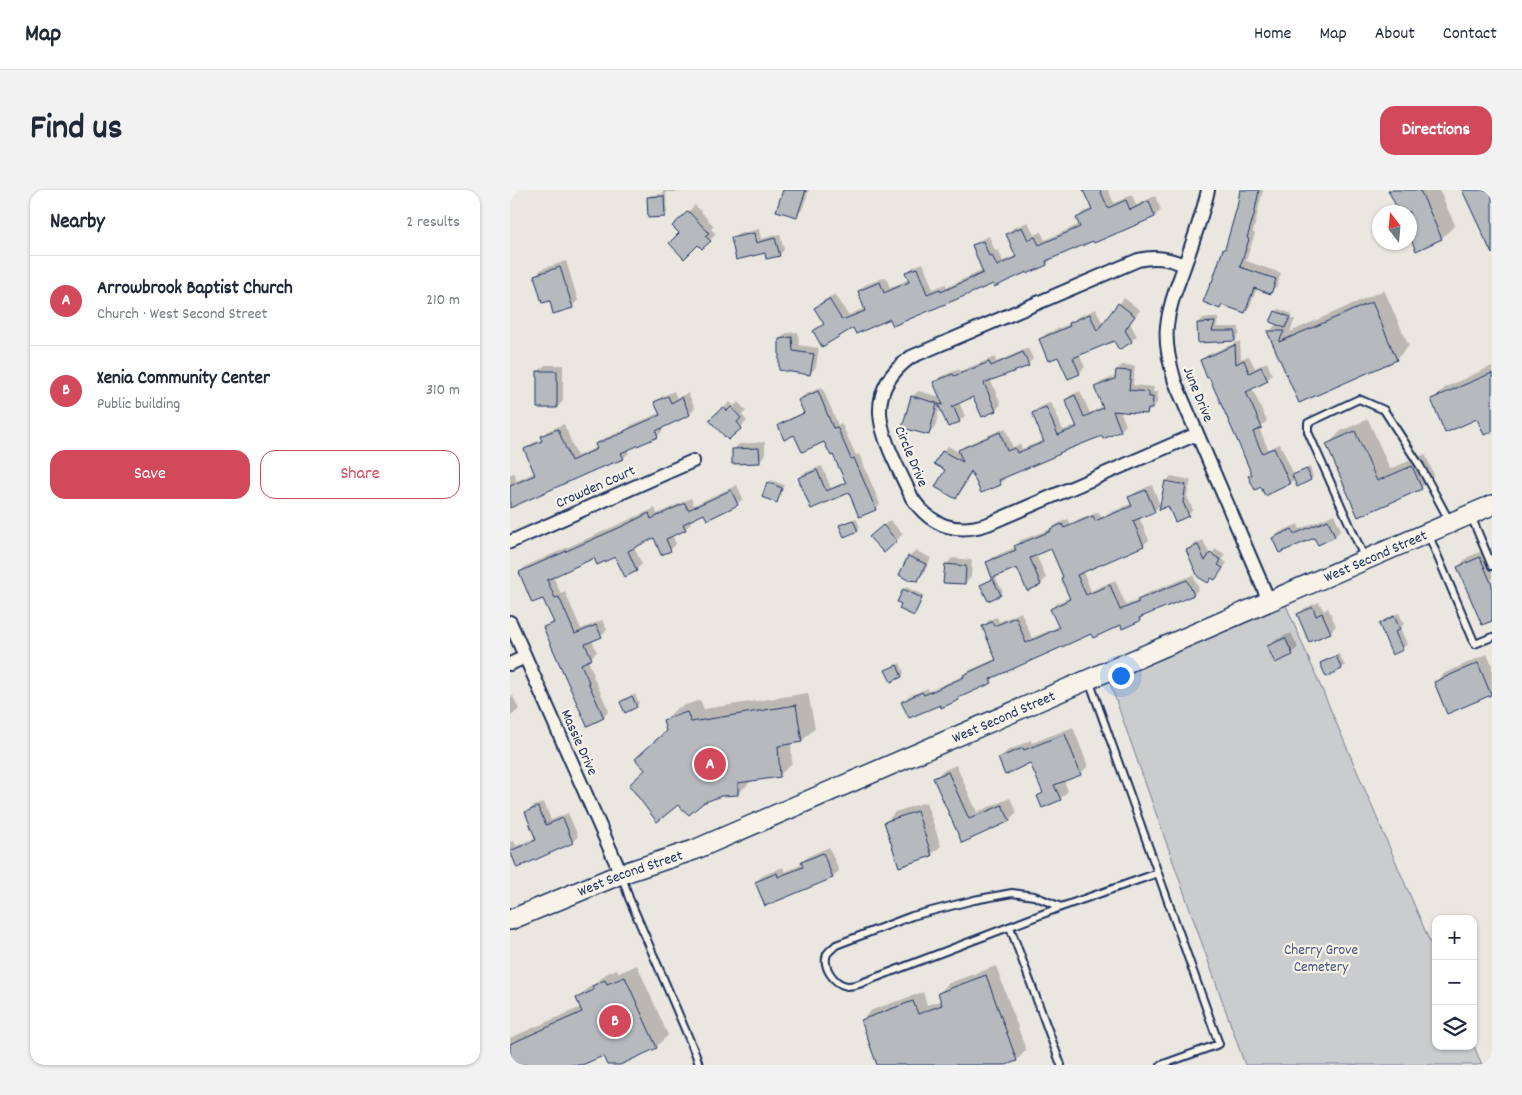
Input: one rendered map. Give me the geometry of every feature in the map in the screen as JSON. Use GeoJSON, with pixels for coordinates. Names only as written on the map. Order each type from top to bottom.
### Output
{"type":"FeatureCollection","features":[{"type":"Feature","properties":{"kind":"main road","name":"West Second Street"},"geometry":{"type":"LineString","coordinates":[[510,920],[621,874],[694,850],[1492,505]]}},
{"type":"Feature","properties":{"kind":"street","name":"June Drive"},"geometry":{"type":"LineString","coordinates":[[1208,190],[1198,226],[1171,304],[1167,327],[1167,346],[1175,382],[1269,601]]}},
{"type":"Feature","properties":{"kind":"street","name":"Circle Drive"},"geometry":{"type":"LineString","coordinates":[[1184,265],[1174,260],[1162,258],[1138,260],[911,357],[895,370],[886,383],[882,395],[880,417],[884,435],[912,498],[918,507],[924,514],[940,524],[958,529],[988,524],[1197,434]]}},
{"type":"Feature","properties":{"kind":"street","name":"Crowden Court"},"geometry":{"type":"LineString","coordinates":[[510,542],[693,461]]}},
{"type":"Feature","properties":{"kind":"street","name":"Massie Drive"},"geometry":{"type":"LineString","coordinates":[[510,622],[621,874]]}},
{"type":"Feature","properties":{"kind":"street"},"geometry":{"type":"LineString","coordinates":[[510,664],[525,658]]}},
{"type":"Feature","properties":{"kind":"lane"},"geometry":{"type":"LineString","coordinates":[[1366,560],[1308,432],[1308,423],[1359,399],[1384,410],[1420,466],[1450,523]]}},
{"type":"Feature","properties":{"kind":"lane"},"geometry":{"type":"LineString","coordinates":[[1470,514],[1492,566]]}},
{"type":"Feature","properties":{"kind":"lane"},"geometry":{"type":"LineString","coordinates":[[1428,533],[1475,644],[1492,637]]}},
{"type":"Feature","properties":{"kind":"lane"},"geometry":{"type":"LineString","coordinates":[[1089,679],[1219,1044],[1161,1065]]}},
{"type":"Feature","properties":{"kind":"lane"},"geometry":{"type":"LineString","coordinates":[[1061,907],[1034,896],[1012,893],[974,900],[912,916],[836,945],[828,953],[826,964],[830,975],[837,981],[846,986],[859,984],[1061,907],[1158,873]]}},
{"type":"Feature","properties":{"kind":"lane"},"geometry":{"type":"LineString","coordinates":[[621,874],[696,1055],[697,1064]]}},
{"type":"Feature","properties":{"kind":"lane"},"geometry":{"type":"LineString","coordinates":[[1010,927],[1061,1065]]}},
{"type":"Feature","properties":{"kind":"green space","name":"Cherry Grove Cemetery"},"geometry":{"type":"Polygon","coordinates":[[[1282,596],[1432,947],[1432,1050],[1476,1050],[1482,1065],[1245,1065],[1106,672],[1282,596]]]}},
{"type":"Feature","properties":{"kind":"building"},"geometry":{"type":"Polygon","coordinates":[[[783,190],[806,190],[797,217],[776,211],[783,190]]]}},
{"type":"Feature","properties":{"kind":"building"},"geometry":{"type":"Polygon","coordinates":[[[1083,190],[1100,190],[1108,208],[1126,200],[1130,210],[1149,201],[1155,217],[1046,261],[1047,265],[1027,274],[1027,272],[994,287],[993,284],[893,326],[890,319],[856,334],[853,328],[822,347],[813,331],[824,324],[814,308],[829,299],[842,320],[865,311],[858,291],[880,282],[884,293],[909,282],[905,272],[917,268],[927,294],[940,289],[941,292],[983,273],[972,245],[983,241],[989,256],[992,255],[997,266],[1016,257],[1006,234],[1022,227],[1028,240],[1035,237],[1039,245],[1080,227],[1076,218],[1092,210],[1083,190]]]}},
{"type":"Feature","properties":{"kind":"building"},"geometry":{"type":"Polygon","coordinates":[[[1240,190],[1259,190],[1247,238],[1249,239],[1240,267],[1276,279],[1271,294],[1254,288],[1245,313],[1222,305],[1220,309],[1203,302],[1223,249],[1225,249],[1240,190]]]}},
{"type":"Feature","properties":{"kind":"building"},"geometry":{"type":"Polygon","coordinates":[[[1388,190],[1420,190],[1442,239],[1416,251],[1417,205],[1396,205],[1388,190]]]}},
{"type":"Feature","properties":{"kind":"building"},"geometry":{"type":"Polygon","coordinates":[[[1462,190],[1492,190],[1492,254],[1462,190]]]}},
{"type":"Feature","properties":{"kind":"building"},"geometry":{"type":"Polygon","coordinates":[[[664,196],[665,217],[648,218],[647,197],[664,196]]]}},
{"type":"Feature","properties":{"kind":"building"},"geometry":{"type":"Polygon","coordinates":[[[688,211],[709,233],[705,236],[711,241],[702,249],[698,245],[684,259],[669,243],[679,233],[672,226],[688,211]]]}},
{"type":"Feature","properties":{"kind":"building"},"geometry":{"type":"Polygon","coordinates":[[[754,233],[756,243],[775,238],[780,256],[766,259],[765,253],[736,260],[731,238],[754,233]]]}},
{"type":"Feature","properties":{"kind":"building"},"geometry":{"type":"Polygon","coordinates":[[[560,267],[573,308],[553,314],[550,301],[542,303],[534,275],[560,267]]]}},
{"type":"Feature","properties":{"kind":"building"},"geometry":{"type":"Polygon","coordinates":[[[1372,302],[1397,360],[1299,403],[1267,331],[1284,331],[1279,342],[1372,302]]]}},
{"type":"Feature","properties":{"kind":"building"},"geometry":{"type":"Polygon","coordinates":[[[1118,303],[1135,316],[1125,330],[1132,342],[1119,350],[1114,341],[1073,358],[1080,374],[1068,379],[1058,357],[1048,361],[1039,339],[1070,326],[1069,323],[1090,314],[1097,331],[1118,303]]]}},
{"type":"Feature","properties":{"kind":"building"},"geometry":{"type":"Polygon","coordinates":[[[1275,311],[1290,317],[1285,328],[1270,322],[1275,311]]]}},
{"type":"Feature","properties":{"kind":"building"},"geometry":{"type":"Polygon","coordinates":[[[1215,322],[1212,331],[1235,331],[1235,341],[1198,343],[1197,323],[1215,322]]]}},
{"type":"Feature","properties":{"kind":"building"},"geometry":{"type":"Polygon","coordinates":[[[792,337],[793,351],[814,354],[810,375],[779,370],[779,339],[792,337]]]}},
{"type":"Feature","properties":{"kind":"building"},"geometry":{"type":"Polygon","coordinates":[[[1235,345],[1236,364],[1244,360],[1249,373],[1261,367],[1268,381],[1246,392],[1262,428],[1253,432],[1262,453],[1274,448],[1290,484],[1265,496],[1261,487],[1255,490],[1248,476],[1252,475],[1200,360],[1235,345]]]}},
{"type":"Feature","properties":{"kind":"building"},"geometry":{"type":"Polygon","coordinates":[[[1023,352],[1029,366],[984,383],[996,411],[982,417],[973,397],[951,407],[954,408],[960,422],[948,427],[938,404],[943,405],[933,382],[989,362],[991,366],[1023,352]]]}},
{"type":"Feature","properties":{"kind":"building"},"geometry":{"type":"Polygon","coordinates":[[[1116,370],[1131,371],[1129,390],[1149,392],[1149,397],[1153,397],[1152,409],[1148,409],[1147,414],[1113,411],[1121,431],[1103,439],[1102,436],[1059,453],[999,480],[1001,485],[981,493],[971,471],[956,499],[935,487],[945,470],[934,464],[942,451],[963,462],[958,450],[1000,432],[1007,451],[1015,448],[1017,453],[1044,442],[1032,413],[1046,407],[1058,435],[1077,427],[1065,400],[1075,395],[1084,417],[1103,408],[1094,387],[1115,379],[1116,370]]]}},
{"type":"Feature","properties":{"kind":"building"},"geometry":{"type":"Polygon","coordinates":[[[537,371],[557,371],[557,408],[537,408],[537,371]]]}},
{"type":"Feature","properties":{"kind":"building"},"geometry":{"type":"Polygon","coordinates":[[[1492,373],[1492,432],[1484,435],[1477,419],[1445,433],[1431,399],[1492,373]]]}},
{"type":"Feature","properties":{"kind":"building"},"geometry":{"type":"Polygon","coordinates":[[[818,391],[833,428],[837,427],[851,459],[854,458],[876,510],[859,517],[849,493],[811,509],[798,478],[817,470],[826,491],[846,483],[833,455],[831,456],[824,442],[802,452],[794,435],[784,440],[778,425],[804,413],[798,400],[818,391]]]}},
{"type":"Feature","properties":{"kind":"building"},"geometry":{"type":"Polygon","coordinates":[[[668,396],[671,403],[682,397],[690,415],[656,431],[658,437],[621,453],[624,459],[510,508],[510,486],[535,475],[524,449],[542,441],[540,436],[558,429],[571,461],[597,449],[595,444],[660,415],[654,402],[668,396]]]}},
{"type":"Feature","properties":{"kind":"building"},"geometry":{"type":"Polygon","coordinates":[[[911,396],[937,403],[929,435],[902,428],[911,396]]]}},
{"type":"Feature","properties":{"kind":"building"},"geometry":{"type":"Polygon","coordinates":[[[723,407],[727,411],[731,407],[741,418],[737,422],[742,428],[728,440],[709,420],[723,407]]]}},
{"type":"Feature","properties":{"kind":"building"},"geometry":{"type":"Polygon","coordinates":[[[1355,431],[1377,481],[1412,466],[1422,489],[1358,517],[1326,444],[1355,431]]]}},
{"type":"Feature","properties":{"kind":"building"},"geometry":{"type":"Polygon","coordinates":[[[759,448],[760,463],[732,464],[732,449],[759,448]]]}},
{"type":"Feature","properties":{"kind":"building"},"geometry":{"type":"Polygon","coordinates":[[[1307,469],[1311,480],[1297,487],[1292,475],[1307,469]]]}},
{"type":"Feature","properties":{"kind":"building"},"geometry":{"type":"Polygon","coordinates":[[[1165,481],[1186,485],[1183,502],[1189,516],[1175,522],[1168,506],[1159,510],[1165,481]]]}},
{"type":"Feature","properties":{"kind":"building"},"geometry":{"type":"Polygon","coordinates":[[[767,482],[782,488],[777,503],[762,497],[767,482]]]}},
{"type":"Feature","properties":{"kind":"building"},"geometry":{"type":"Polygon","coordinates":[[[731,490],[738,505],[707,520],[704,514],[683,524],[686,530],[666,539],[671,551],[661,555],[654,538],[628,551],[637,571],[625,577],[615,557],[597,565],[594,558],[547,580],[555,598],[559,597],[575,634],[596,625],[602,637],[585,644],[592,659],[581,664],[604,718],[587,726],[543,627],[554,623],[543,599],[532,603],[519,572],[649,513],[651,519],[685,503],[688,510],[731,490]]]}},
{"type":"Feature","properties":{"kind":"building"},"geometry":{"type":"Polygon","coordinates":[[[1146,490],[1155,512],[1133,521],[1144,546],[1077,575],[1086,595],[1110,585],[1120,610],[1139,602],[1137,600],[1187,580],[1194,595],[1139,618],[1140,621],[1122,629],[1121,625],[1093,638],[1091,634],[990,679],[992,683],[958,698],[959,700],[941,708],[940,705],[909,718],[901,702],[922,692],[924,695],[996,660],[982,626],[992,622],[994,626],[1016,617],[1026,643],[1059,628],[1050,609],[1070,599],[1051,549],[1030,558],[1041,585],[1027,591],[1017,568],[992,578],[986,562],[1016,550],[1014,546],[1051,531],[1050,529],[1062,524],[1064,528],[1093,516],[1095,521],[1132,506],[1128,497],[1146,490]]]}},
{"type":"Feature","properties":{"kind":"building"},"geometry":{"type":"Polygon","coordinates":[[[853,520],[858,531],[844,537],[839,525],[853,520]]]}},
{"type":"Feature","properties":{"kind":"building"},"geometry":{"type":"Polygon","coordinates":[[[1328,520],[1335,537],[1318,545],[1314,538],[1279,553],[1272,538],[1292,529],[1294,534],[1328,520]]]}},
{"type":"Feature","properties":{"kind":"building"},"geometry":{"type":"Polygon","coordinates":[[[883,525],[897,541],[884,553],[869,537],[883,525]]]}},
{"type":"Feature","properties":{"kind":"building"},"geometry":{"type":"Polygon","coordinates":[[[1198,545],[1205,561],[1210,553],[1221,560],[1218,565],[1223,568],[1215,580],[1211,578],[1208,583],[1198,577],[1186,550],[1198,545]]]}},
{"type":"Feature","properties":{"kind":"building"},"geometry":{"type":"Polygon","coordinates":[[[908,556],[926,564],[918,581],[908,580],[899,575],[908,556]]]}},
{"type":"Feature","properties":{"kind":"building"},"geometry":{"type":"Polygon","coordinates":[[[1480,557],[1492,585],[1492,621],[1482,625],[1457,567],[1480,557]]]}},
{"type":"Feature","properties":{"kind":"building"},"geometry":{"type":"Polygon","coordinates":[[[945,564],[966,566],[965,584],[943,583],[945,564]]]}},
{"type":"Feature","properties":{"kind":"building"},"geometry":{"type":"Polygon","coordinates":[[[993,579],[1001,595],[988,601],[980,585],[993,579]]]}},
{"type":"Feature","properties":{"kind":"building"},"geometry":{"type":"Polygon","coordinates":[[[903,589],[922,598],[914,616],[899,609],[901,604],[897,602],[903,589]]]}},
{"type":"Feature","properties":{"kind":"building"},"geometry":{"type":"Polygon","coordinates":[[[1313,607],[1316,616],[1322,613],[1331,633],[1309,642],[1297,614],[1313,607]]]}},
{"type":"Feature","properties":{"kind":"building"},"geometry":{"type":"Polygon","coordinates":[[[1394,616],[1400,629],[1395,632],[1403,650],[1392,655],[1379,624],[1394,616]]]}},
{"type":"Feature","properties":{"kind":"building"},"geometry":{"type":"Polygon","coordinates":[[[1285,638],[1293,655],[1275,663],[1267,646],[1285,638]]]}},
{"type":"Feature","properties":{"kind":"building"},"geometry":{"type":"Polygon","coordinates":[[[1336,656],[1342,669],[1326,677],[1320,663],[1336,656]]]}},
{"type":"Feature","properties":{"kind":"building"},"geometry":{"type":"Polygon","coordinates":[[[1478,663],[1491,695],[1447,714],[1434,682],[1478,663]]]}},
{"type":"Feature","properties":{"kind":"building"},"geometry":{"type":"Polygon","coordinates":[[[897,665],[902,677],[891,682],[885,670],[897,665]]]}},
{"type":"Feature","properties":{"kind":"building"},"geometry":{"type":"Polygon","coordinates":[[[632,696],[637,707],[625,713],[620,702],[632,696]]]}},
{"type":"Feature","properties":{"kind":"building"},"geometry":{"type":"Polygon","coordinates":[[[796,705],[802,742],[778,746],[780,777],[738,783],[738,795],[721,796],[703,803],[689,815],[678,805],[657,822],[629,785],[645,770],[635,759],[666,731],[663,720],[687,712],[691,722],[796,705]]]}},
{"type":"Feature","properties":{"kind":"building"},"geometry":{"type":"Polygon","coordinates":[[[1065,734],[1081,775],[1054,785],[1061,800],[1042,808],[1037,796],[1043,793],[1030,763],[1005,775],[998,758],[1065,734]]]}},
{"type":"Feature","properties":{"kind":"building"},"geometry":{"type":"Polygon","coordinates":[[[948,772],[969,819],[1002,805],[1010,821],[962,843],[933,778],[948,772]]]}},
{"type":"Feature","properties":{"kind":"building"},"geometry":{"type":"Polygon","coordinates":[[[538,807],[546,825],[563,818],[573,843],[517,868],[510,851],[536,840],[525,812],[538,807]]]}},
{"type":"Feature","properties":{"kind":"building"},"geometry":{"type":"Polygon","coordinates":[[[917,811],[932,856],[899,867],[884,822],[917,811]]]}},
{"type":"Feature","properties":{"kind":"building"},"geometry":{"type":"Polygon","coordinates":[[[823,853],[833,878],[765,906],[755,882],[777,873],[778,877],[803,867],[801,862],[823,853]]]}},
{"type":"Feature","properties":{"kind":"building"},"geometry":{"type":"Polygon","coordinates":[[[986,975],[1017,1061],[1006,1065],[877,1065],[861,1020],[913,1001],[918,1014],[942,1005],[938,993],[986,975]]]}},
{"type":"Feature","properties":{"kind":"building"},"geometry":{"type":"Polygon","coordinates":[[[625,977],[657,1048],[620,1065],[607,1065],[603,1056],[582,1065],[510,1065],[510,1044],[582,1012],[576,998],[594,990],[592,986],[605,980],[607,984],[625,977]]]}},
{"type":"Feature","properties":{"kind":"place","name":"Arrowbrook Baptist Church"},"geometry":{"type":"Point","coordinates":[710,764]}},
{"type":"Feature","properties":{"kind":"place","name":"Xenia Community Center"},"geometry":{"type":"Point","coordinates":[615,1021]}}]}
